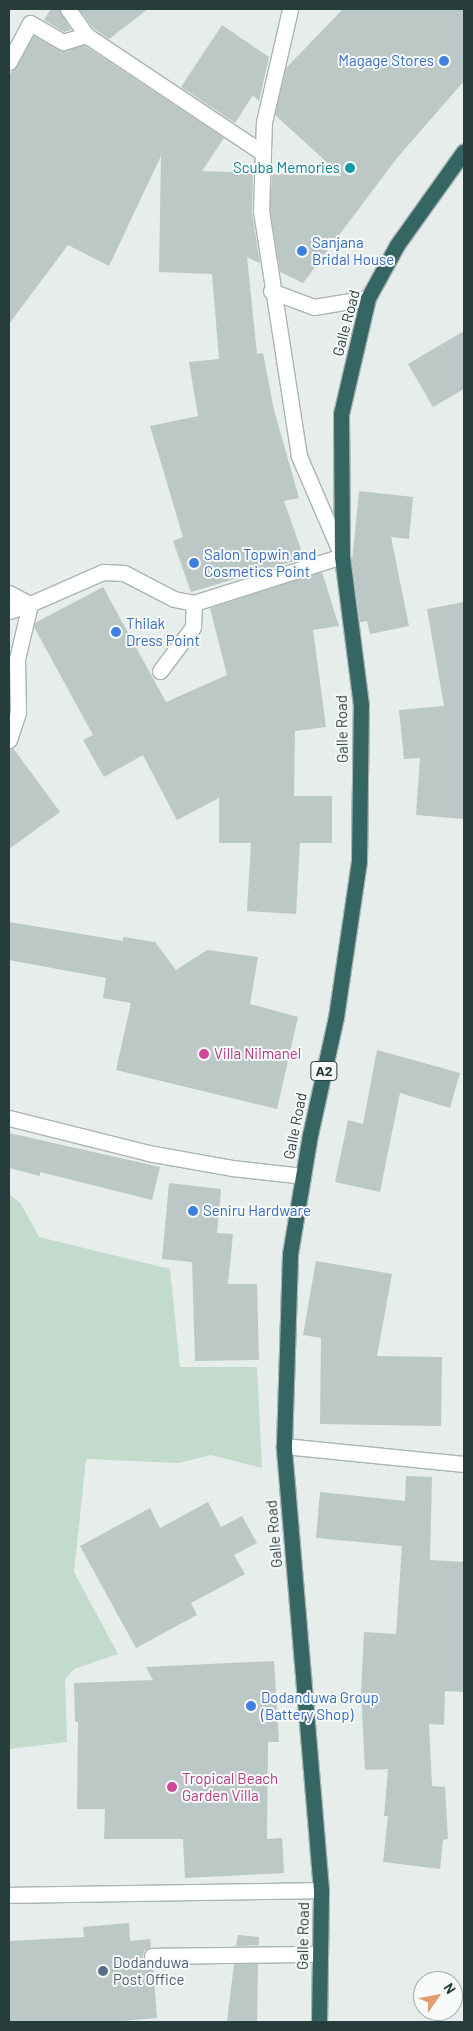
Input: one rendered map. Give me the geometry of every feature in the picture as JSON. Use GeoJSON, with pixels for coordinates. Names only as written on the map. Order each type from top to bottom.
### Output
{"type":"FeatureCollection","features":[{"type":"Feature","properties":{"kind":"highway","name":"Galle Road"},"geometry":{"type":"LineString","coordinates":[[319,2022],[321,1890],[284,1446],[290,1254],[303,1176],[336,1017],[359,861],[361,705],[342,556],[342,414],[368,298],[397,245],[464,151]]}},
{"type":"Feature","properties":{"kind":"street"},"geometry":{"type":"LineString","coordinates":[[68,9],[86,35],[263,153]]}},
{"type":"Feature","properties":{"kind":"street"},"geometry":{"type":"LineString","coordinates":[[9,611],[104,572],[124,573],[174,599],[194,603],[342,556],[299,456],[271,291],[261,211],[264,122],[290,9]]}},
{"type":"Feature","properties":{"kind":"street"},"geometry":{"type":"LineString","coordinates":[[9,62],[30,23],[64,42],[86,35]]}},
{"type":"Feature","properties":{"kind":"street"},"geometry":{"type":"LineString","coordinates":[[271,291],[314,307],[368,298]]}},
{"type":"Feature","properties":{"kind":"street"},"geometry":{"type":"LineString","coordinates":[[9,593],[30,604]]}},
{"type":"Feature","properties":{"kind":"street"},"geometry":{"type":"LineString","coordinates":[[160,671],[193,627],[194,603]]}},
{"type":"Feature","properties":{"kind":"street"},"geometry":{"type":"LineString","coordinates":[[9,740],[18,714],[17,659],[30,604]]}},
{"type":"Feature","properties":{"kind":"street"},"geometry":{"type":"LineString","coordinates":[[9,1118],[148,1153],[232,1168],[303,1176]]}},
{"type":"Feature","properties":{"kind":"street"},"geometry":{"type":"LineString","coordinates":[[284,1446],[464,1464]]}},
{"type":"Feature","properties":{"kind":"street"},"geometry":{"type":"LineString","coordinates":[[9,1895],[321,1890]]}},
{"type":"Feature","properties":{"kind":"street"},"geometry":{"type":"LineString","coordinates":[[152,1956],[320,1954]]}},
{"type":"Feature","properties":{"kind":"green space"},"geometry":{"type":"Polygon","coordinates":[[[9,1194],[21,1204],[39,1237],[170,1269],[180,1367],[257,1367],[262,1468],[211,1455],[178,1463],[86,1459],[74,1572],[118,1654],[74,1669],[65,1679],[67,1742],[9,1749],[9,1194]]]}},
{"type":"Feature","properties":{"kind":"building"},"geometry":{"type":"Polygon","coordinates":[[[51,9],[59,9],[71,30],[64,32],[44,20],[51,9]]]}},
{"type":"Feature","properties":{"kind":"building"},"geometry":{"type":"Polygon","coordinates":[[[79,9],[148,9],[109,39],[93,28],[79,9]]]}},
{"type":"Feature","properties":{"kind":"building"},"geometry":{"type":"Polygon","coordinates":[[[343,9],[464,9],[464,81],[397,158],[303,283],[280,272],[270,210],[272,174],[342,176],[275,115],[286,68],[343,9]]]}},
{"type":"Feature","properties":{"kind":"building"},"geometry":{"type":"Polygon","coordinates":[[[222,25],[269,57],[259,101],[253,95],[235,123],[181,87],[222,25]]]}},
{"type":"Feature","properties":{"kind":"building"},"geometry":{"type":"Polygon","coordinates":[[[34,36],[62,51],[84,45],[224,138],[202,171],[253,173],[252,212],[260,263],[247,257],[257,354],[263,353],[274,410],[299,498],[284,501],[304,558],[191,592],[173,541],[183,537],[150,426],[198,416],[189,362],[219,359],[212,274],[159,272],[161,156],[109,266],[68,245],[9,324],[9,75],[17,66],[34,36]]]}},
{"type":"Feature","properties":{"kind":"building"},"geometry":{"type":"Polygon","coordinates":[[[464,331],[464,389],[433,407],[408,364],[464,331]]]}},
{"type":"Feature","properties":{"kind":"building"},"geometry":{"type":"Polygon","coordinates":[[[359,491],[413,497],[409,539],[391,537],[409,626],[370,634],[367,621],[360,622],[352,561],[359,491]]]}},
{"type":"Feature","properties":{"kind":"building"},"geometry":{"type":"Polygon","coordinates":[[[322,572],[339,626],[313,630],[326,727],[295,731],[294,796],[332,796],[332,843],[300,843],[296,914],[247,911],[251,843],[219,843],[219,798],[177,820],[143,755],[104,777],[83,740],[93,735],[34,627],[35,623],[103,587],[166,702],[227,675],[210,608],[322,572]]]}},
{"type":"Feature","properties":{"kind":"building"},"geometry":{"type":"Polygon","coordinates":[[[464,602],[464,819],[416,815],[420,758],[404,759],[399,710],[444,706],[427,609],[464,602]]]}},
{"type":"Feature","properties":{"kind":"building"},"geometry":{"type":"Polygon","coordinates":[[[13,748],[60,812],[9,849],[9,749],[13,748]]]}},
{"type":"Feature","properties":{"kind":"building"},"geometry":{"type":"Polygon","coordinates":[[[9,922],[123,941],[123,937],[155,942],[176,970],[207,950],[258,957],[250,1004],[298,1017],[277,1109],[116,1070],[131,1003],[103,998],[106,978],[9,960],[9,922]]]}},
{"type":"Feature","properties":{"kind":"building"},"geometry":{"type":"Polygon","coordinates":[[[377,1050],[460,1073],[450,1108],[400,1093],[380,1192],[335,1182],[348,1120],[363,1124],[377,1050]]]}},
{"type":"Feature","properties":{"kind":"building"},"geometry":{"type":"Polygon","coordinates":[[[9,1133],[160,1167],[152,1200],[40,1172],[40,1176],[9,1168],[9,1133]]]}},
{"type":"Feature","properties":{"kind":"building"},"geometry":{"type":"Polygon","coordinates":[[[169,1183],[221,1189],[217,1233],[233,1234],[228,1284],[257,1284],[259,1360],[195,1361],[192,1262],[162,1259],[169,1183]]]}},
{"type":"Feature","properties":{"kind":"building"},"geometry":{"type":"Polygon","coordinates":[[[316,1261],[392,1274],[377,1356],[442,1357],[441,1426],[320,1424],[321,1338],[303,1335],[316,1261]]]}},
{"type":"Feature","properties":{"kind":"building"},"geometry":{"type":"Polygon","coordinates":[[[406,1476],[432,1477],[430,1560],[464,1562],[464,1692],[445,1691],[444,1725],[429,1724],[432,1786],[445,1787],[448,1839],[443,1840],[440,1869],[383,1862],[388,1816],[384,1816],[388,1769],[365,1770],[361,1692],[364,1632],[396,1634],[402,1546],[316,1538],[320,1492],[405,1501],[406,1476]]]}},
{"type":"Feature","properties":{"kind":"building"},"geometry":{"type":"Polygon","coordinates":[[[208,1502],[221,1527],[242,1516],[257,1543],[234,1555],[245,1574],[191,1603],[197,1615],[136,1648],[80,1546],[150,1508],[160,1528],[208,1502]]]}},
{"type":"Feature","properties":{"kind":"building"},"geometry":{"type":"Polygon","coordinates":[[[274,1661],[279,1742],[268,1742],[267,1839],[282,1838],[284,1873],[185,1878],[183,1839],[104,1839],[105,1809],[77,1809],[78,1722],[75,1722],[74,1683],[153,1680],[146,1667],[274,1661]]]}},
{"type":"Feature","properties":{"kind":"building"},"geometry":{"type":"Polygon","coordinates":[[[129,1923],[130,1941],[150,1939],[151,1947],[144,1951],[143,1957],[147,1964],[153,1965],[157,2018],[111,2022],[9,2022],[9,1941],[84,1937],[83,1927],[129,1923]]]}},
{"type":"Feature","properties":{"kind":"building"},"geometry":{"type":"Polygon","coordinates":[[[238,1935],[259,1937],[259,1945],[236,1946],[238,1935]]]}},
{"type":"Feature","properties":{"kind":"building"},"geometry":{"type":"Polygon","coordinates":[[[234,1964],[258,1964],[257,2022],[227,2022],[234,1964]]]}},
{"type":"Feature","properties":{"kind":"place","name":"Magage Stores"},"geometry":{"type":"Point","coordinates":[444,61]}},
{"type":"Feature","properties":{"kind":"place","name":"Scuba Memories"},"geometry":{"type":"Point","coordinates":[350,168]}},
{"type":"Feature","properties":{"kind":"place","name":"Sanjana Bridal House"},"geometry":{"type":"Point","coordinates":[302,251]}},
{"type":"Feature","properties":{"kind":"place","name":"Salon Topwin and Cosmetics Point"},"geometry":{"type":"Point","coordinates":[194,563]}},
{"type":"Feature","properties":{"kind":"place","name":"Thilak Dress Point"},"geometry":{"type":"Point","coordinates":[116,632]}},
{"type":"Feature","properties":{"kind":"place","name":"Villa Nilmanel"},"geometry":{"type":"Point","coordinates":[204,1054]}},
{"type":"Feature","properties":{"kind":"place","name":"Seniru Hardware"},"geometry":{"type":"Point","coordinates":[193,1211]}},
{"type":"Feature","properties":{"kind":"place","name":"Dodanduwa Group (Battery Shop)"},"geometry":{"type":"Point","coordinates":[251,1706]}},
{"type":"Feature","properties":{"kind":"place","name":"Tropical Beach Garden Villa"},"geometry":{"type":"Point","coordinates":[172,1787]}},
{"type":"Feature","properties":{"kind":"place","name":"Dodanduwa Post Office"},"geometry":{"type":"Point","coordinates":[103,1971]}}]}
